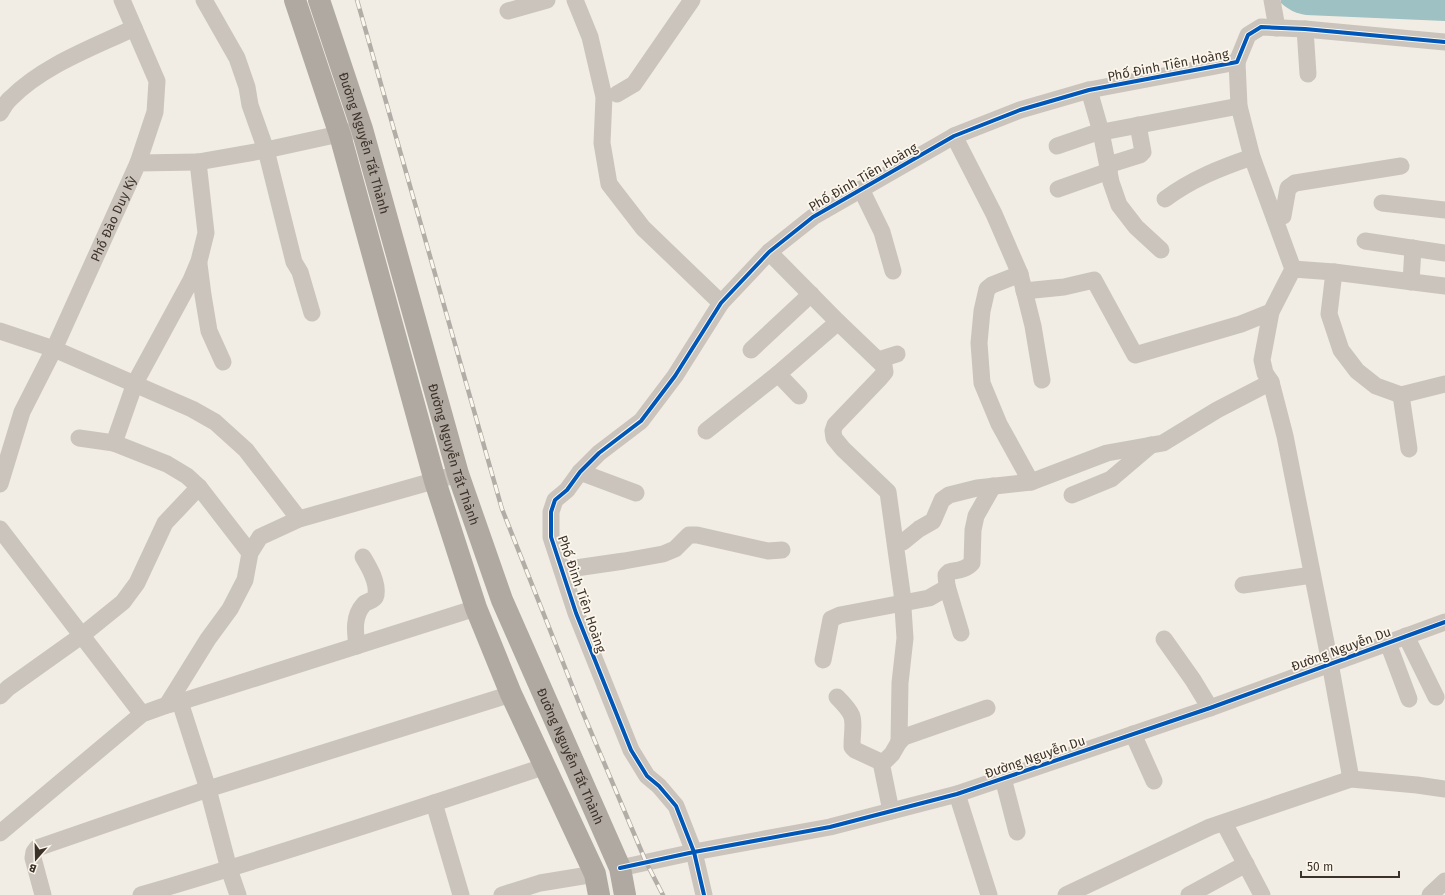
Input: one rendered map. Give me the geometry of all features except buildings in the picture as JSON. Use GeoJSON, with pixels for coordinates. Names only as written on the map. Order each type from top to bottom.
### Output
{"type":"FeatureCollection","features":[{"type":"Feature","properties":{"kind":"main road","name":"Đường Nguyễn Tất Thành"},"geometry":{"type":"LineString","coordinates":[[295,0],[340,135],[435,481],[476,608],[511,693],[546,766],[597,885]]}},
{"type":"Feature","properties":{"kind":"main road","name":"Đường Nguyễn Tất Thành"},"geometry":{"type":"LineString","coordinates":[[319,0],[362,129],[458,474],[502,600],[620,868],[625,895]]}},
{"type":"Feature","properties":{"kind":"main road"},"geometry":{"type":"LineString","coordinates":[[311,48],[332,41]]}},
{"type":"Feature","properties":{"kind":"main road"},"geometry":{"type":"LineString","coordinates":[[511,693],[538,682]]}},
{"type":"Feature","properties":{"kind":"street"},"geometry":{"type":"LineString","coordinates":[[123,0],[157,81],[155,112],[138,163]]}},
{"type":"Feature","properties":{"kind":"street"},"geometry":{"type":"LineString","coordinates":[[204,0],[237,58],[247,87],[250,105],[266,150],[294,262],[300,272],[312,313]]}},
{"type":"Feature","properties":{"kind":"street"},"geometry":{"type":"LineString","coordinates":[[508,11],[547,0]]}},
{"type":"Feature","properties":{"kind":"street"},"geometry":{"type":"LineString","coordinates":[[575,0],[590,37],[604,97],[602,143],[609,184],[643,228],[721,304]]}},
{"type":"Feature","properties":{"kind":"street"},"geometry":{"type":"LineString","coordinates":[[617,94],[634,84],[692,0]]}},
{"type":"Feature","properties":{"kind":"street"},"geometry":{"type":"LineString","coordinates":[[1272,0],[1277,28]]}},
{"type":"Feature","properties":{"kind":"street","name":"Phố Đinh Tiên Hoàng"},"geometry":{"type":"LineString","coordinates":[[704,895],[694,852],[676,806],[659,786],[647,776],[631,750],[576,613],[551,536],[551,512],[555,500],[567,490],[580,472],[599,453],[641,421],[675,376],[721,304],[770,252],[813,217],[954,136],[1020,110],[1089,90],[1237,62],[1248,35],[1261,27],[1306,29],[1445,42]]}},
{"type":"Feature","properties":{"kind":"street"},"geometry":{"type":"LineString","coordinates":[[0,113],[9,99],[29,82],[67,60],[134,28]]}},
{"type":"Feature","properties":{"kind":"street"},"geometry":{"type":"LineString","coordinates":[[1306,29],[1308,74]]}},
{"type":"Feature","properties":{"kind":"street"},"geometry":{"type":"LineString","coordinates":[[1237,62],[1239,106],[1252,156],[1293,269],[1271,312],[1262,360],[1265,373],[1271,382],[1285,436],[1330,663],[1351,779]]}},
{"type":"Feature","properties":{"kind":"street"},"geometry":{"type":"LineString","coordinates":[[1089,90],[1101,132],[1111,182],[1119,205],[1136,227],[1161,250]]}},
{"type":"Feature","properties":{"kind":"street"},"geometry":{"type":"LineString","coordinates":[[1057,146],[1101,132],[1239,106]]}},
{"type":"Feature","properties":{"kind":"street"},"geometry":{"type":"LineString","coordinates":[[1058,188],[1140,155],[1143,152],[1138,125]]}},
{"type":"Feature","properties":{"kind":"street","name":"Phố Đào Duy Kỳ"},"geometry":{"type":"LineString","coordinates":[[0,484],[22,412],[54,349],[138,163],[198,162],[266,150],[362,129]]}},
{"type":"Feature","properties":{"kind":"street"},"geometry":{"type":"LineString","coordinates":[[954,136],[994,214],[1020,274],[1033,326],[1042,380]]}},
{"type":"Feature","properties":{"kind":"street"},"geometry":{"type":"LineString","coordinates":[[1164,199],[1183,185],[1224,166],[1252,156]]}},
{"type":"Feature","properties":{"kind":"street"},"geometry":{"type":"LineString","coordinates":[[114,443],[135,383],[192,280],[199,261],[206,233],[198,162]]}},
{"type":"Feature","properties":{"kind":"street"},"geometry":{"type":"LineString","coordinates":[[1274,219],[1283,216],[1288,188],[1295,183],[1401,166]]}},
{"type":"Feature","properties":{"kind":"street"},"geometry":{"type":"LineString","coordinates":[[861,189],[882,232],[893,271]]}},
{"type":"Feature","properties":{"kind":"street"},"geometry":{"type":"LineString","coordinates":[[1382,203],[1445,210]]}},
{"type":"Feature","properties":{"kind":"street"},"geometry":{"type":"LineString","coordinates":[[1365,241],[1445,253]]}},
{"type":"Feature","properties":{"kind":"street"},"geometry":{"type":"LineString","coordinates":[[1410,282],[1413,248]]}},
{"type":"Feature","properties":{"kind":"street"},"geometry":{"type":"LineString","coordinates":[[770,252],[838,322],[884,366],[885,372],[835,425],[833,431],[834,438],[843,449],[888,492],[903,604],[904,638],[900,683],[898,742]]}},
{"type":"Feature","properties":{"kind":"street"},"geometry":{"type":"LineString","coordinates":[[199,261],[202,295],[209,331],[223,362]]}},
{"type":"Feature","properties":{"kind":"street"},"geometry":{"type":"LineString","coordinates":[[1293,269],[1334,272],[1445,286]]}},
{"type":"Feature","properties":{"kind":"street"},"geometry":{"type":"LineString","coordinates":[[1334,272],[1329,314],[1341,350],[1357,370],[1376,386],[1401,395],[1445,384]]}},
{"type":"Feature","properties":{"kind":"street"},"geometry":{"type":"LineString","coordinates":[[1020,274],[992,285],[988,289],[982,311],[979,343],[982,383],[999,424],[1031,482]]}},
{"type":"Feature","properties":{"kind":"street"},"geometry":{"type":"LineString","coordinates":[[1024,291],[1064,287],[1094,280],[1135,355],[1241,324],[1271,312]]}},
{"type":"Feature","properties":{"kind":"street"},"geometry":{"type":"LineString","coordinates":[[751,350],[811,294]]}},
{"type":"Feature","properties":{"kind":"street"},"geometry":{"type":"LineString","coordinates":[[706,432],[778,374],[838,322]]}},
{"type":"Feature","properties":{"kind":"street"},"geometry":{"type":"LineString","coordinates":[[0,331],[54,349],[135,383],[192,409],[215,422],[246,450],[298,519]]}},
{"type":"Feature","properties":{"kind":"street"},"geometry":{"type":"LineString","coordinates":[[878,360],[897,354]]}},
{"type":"Feature","properties":{"kind":"street"},"geometry":{"type":"LineString","coordinates":[[778,374],[799,396]]}},
{"type":"Feature","properties":{"kind":"street"},"geometry":{"type":"LineString","coordinates":[[903,542],[919,529],[933,521],[942,500],[949,495],[993,486],[1031,482],[1107,453],[1164,442],[1217,410],[1271,382]]}},
{"type":"Feature","properties":{"kind":"street"},"geometry":{"type":"LineString","coordinates":[[1401,395],[1409,449]]}},
{"type":"Feature","properties":{"kind":"street"},"geometry":{"type":"LineString","coordinates":[[79,438],[114,443],[167,464],[187,476],[199,487],[250,553]]}},
{"type":"Feature","properties":{"kind":"street"},"geometry":{"type":"LineString","coordinates":[[1072,495],[1111,479],[1152,445]]}},
{"type":"Feature","properties":{"kind":"street"},"geometry":{"type":"LineString","coordinates":[[580,472],[636,494]]}},
{"type":"Feature","properties":{"kind":"street"},"geometry":{"type":"LineString","coordinates":[[173,703],[208,639],[230,610],[245,580],[250,553],[260,537],[298,519],[458,474]]}},
{"type":"Feature","properties":{"kind":"street"},"geometry":{"type":"LineString","coordinates":[[961,633],[947,586],[946,574],[969,567],[972,563],[973,530],[976,516],[993,486]]}},
{"type":"Feature","properties":{"kind":"street"},"geometry":{"type":"LineString","coordinates":[[3,688],[81,636],[123,602],[138,583],[164,522],[199,487]]}},
{"type":"Feature","properties":{"kind":"street"},"geometry":{"type":"LineString","coordinates":[[0,529],[142,714]]}},
{"type":"Feature","properties":{"kind":"street"},"geometry":{"type":"LineString","coordinates":[[562,570],[663,554],[675,549],[689,535],[697,535],[768,551],[782,550]]}},
{"type":"Feature","properties":{"kind":"street"},"geometry":{"type":"LineString","coordinates":[[357,646],[354,628],[356,620],[365,603],[374,598],[376,595],[370,569],[363,557]]}},
{"type":"Feature","properties":{"kind":"street"},"geometry":{"type":"LineString","coordinates":[[1243,585],[1312,575]]}},
{"type":"Feature","properties":{"kind":"street"},"geometry":{"type":"LineString","coordinates":[[823,660],[831,619],[840,615],[929,598],[944,590],[947,586]]}},
{"type":"Feature","properties":{"kind":"street"},"geometry":{"type":"LineString","coordinates":[[1,830],[142,714],[476,608]]}},
{"type":"Feature","properties":{"kind":"street","name":"Đường Nguyễn Du"},"geometry":{"type":"LineString","coordinates":[[620,868],[694,852],[830,827],[957,794],[1210,708],[1445,622]]}},
{"type":"Feature","properties":{"kind":"street"},"geometry":{"type":"LineString","coordinates":[[1406,636],[1436,697]]}},
{"type":"Feature","properties":{"kind":"street"},"geometry":{"type":"LineString","coordinates":[[1164,639],[1193,680],[1210,708]]}},
{"type":"Feature","properties":{"kind":"street"},"geometry":{"type":"LineString","coordinates":[[1388,643],[1409,699]]}},
{"type":"Feature","properties":{"kind":"street"},"geometry":{"type":"LineString","coordinates":[[43,895],[33,858],[34,852],[37,848],[208,790],[511,693]]}},
{"type":"Feature","properties":{"kind":"street"},"geometry":{"type":"LineString","coordinates":[[837,697],[850,710],[854,719],[852,747],[855,750],[883,763]]}},
{"type":"Feature","properties":{"kind":"street"},"geometry":{"type":"LineString","coordinates":[[173,703],[208,790],[229,869],[238,895]]}},
{"type":"Feature","properties":{"kind":"street"},"geometry":{"type":"LineString","coordinates":[[891,811],[882,768],[883,763],[892,754],[898,742],[904,737],[914,733],[988,708]]}},
{"type":"Feature","properties":{"kind":"street"},"geometry":{"type":"LineString","coordinates":[[1133,734],[1154,781]]}},
{"type":"Feature","properties":{"kind":"street"},"geometry":{"type":"LineString","coordinates":[[141,895],[229,869],[546,766]]}},
{"type":"Feature","properties":{"kind":"street"},"geometry":{"type":"LineString","coordinates":[[1003,778],[1017,832]]}},
{"type":"Feature","properties":{"kind":"street"},"geometry":{"type":"LineString","coordinates":[[1066,895],[1210,827],[1351,779],[1445,789]]}},
{"type":"Feature","properties":{"kind":"street"},"geometry":{"type":"LineString","coordinates":[[957,794],[989,895]]}},
{"type":"Feature","properties":{"kind":"street"},"geometry":{"type":"LineString","coordinates":[[434,803],[460,895]]}},
{"type":"Feature","properties":{"kind":"street"},"geometry":{"type":"LineString","coordinates":[[1224,823],[1262,895]]}},
{"type":"Feature","properties":{"kind":"street"},"geometry":{"type":"LineString","coordinates":[[1189,895],[1246,864]]}},
{"type":"Feature","properties":{"kind":"street"},"geometry":{"type":"LineString","coordinates":[[1430,895],[1445,881]]}},
{"type":"Feature","properties":{"kind":"street"},"geometry":{"type":"LineString","coordinates":[[502,895],[540,883],[597,885]]}},
{"type":"Feature","properties":{"kind":"water"},"geometry":{"type":"Polygon","coordinates":[[[1281,0],[1445,0],[1445,21],[1306,15],[1290,9],[1281,3],[1281,0]]]}},
{"type":"Feature","properties":{"kind":"railway"},"geometry":{"type":"LineString","coordinates":[[357,0],[502,509],[583,713],[646,862],[663,895]]}},
{"type":"Feature","properties":{"kind":"cycle path"},"geometry":{"type":"LineString","coordinates":[[704,895],[694,852],[676,806],[659,786],[647,776],[631,750],[576,613],[551,537],[551,512],[555,500],[567,490],[580,472],[599,453],[641,421],[675,376],[721,303],[769,252],[813,217],[954,136],[1020,110],[1089,90],[1237,62],[1248,35],[1261,27],[1305,29],[1445,42]]}},
{"type":"Feature","properties":{"kind":"cycle path"},"geometry":{"type":"LineString","coordinates":[[620,868],[694,852],[830,827],[957,794],[1210,708],[1445,622]]}}]}
